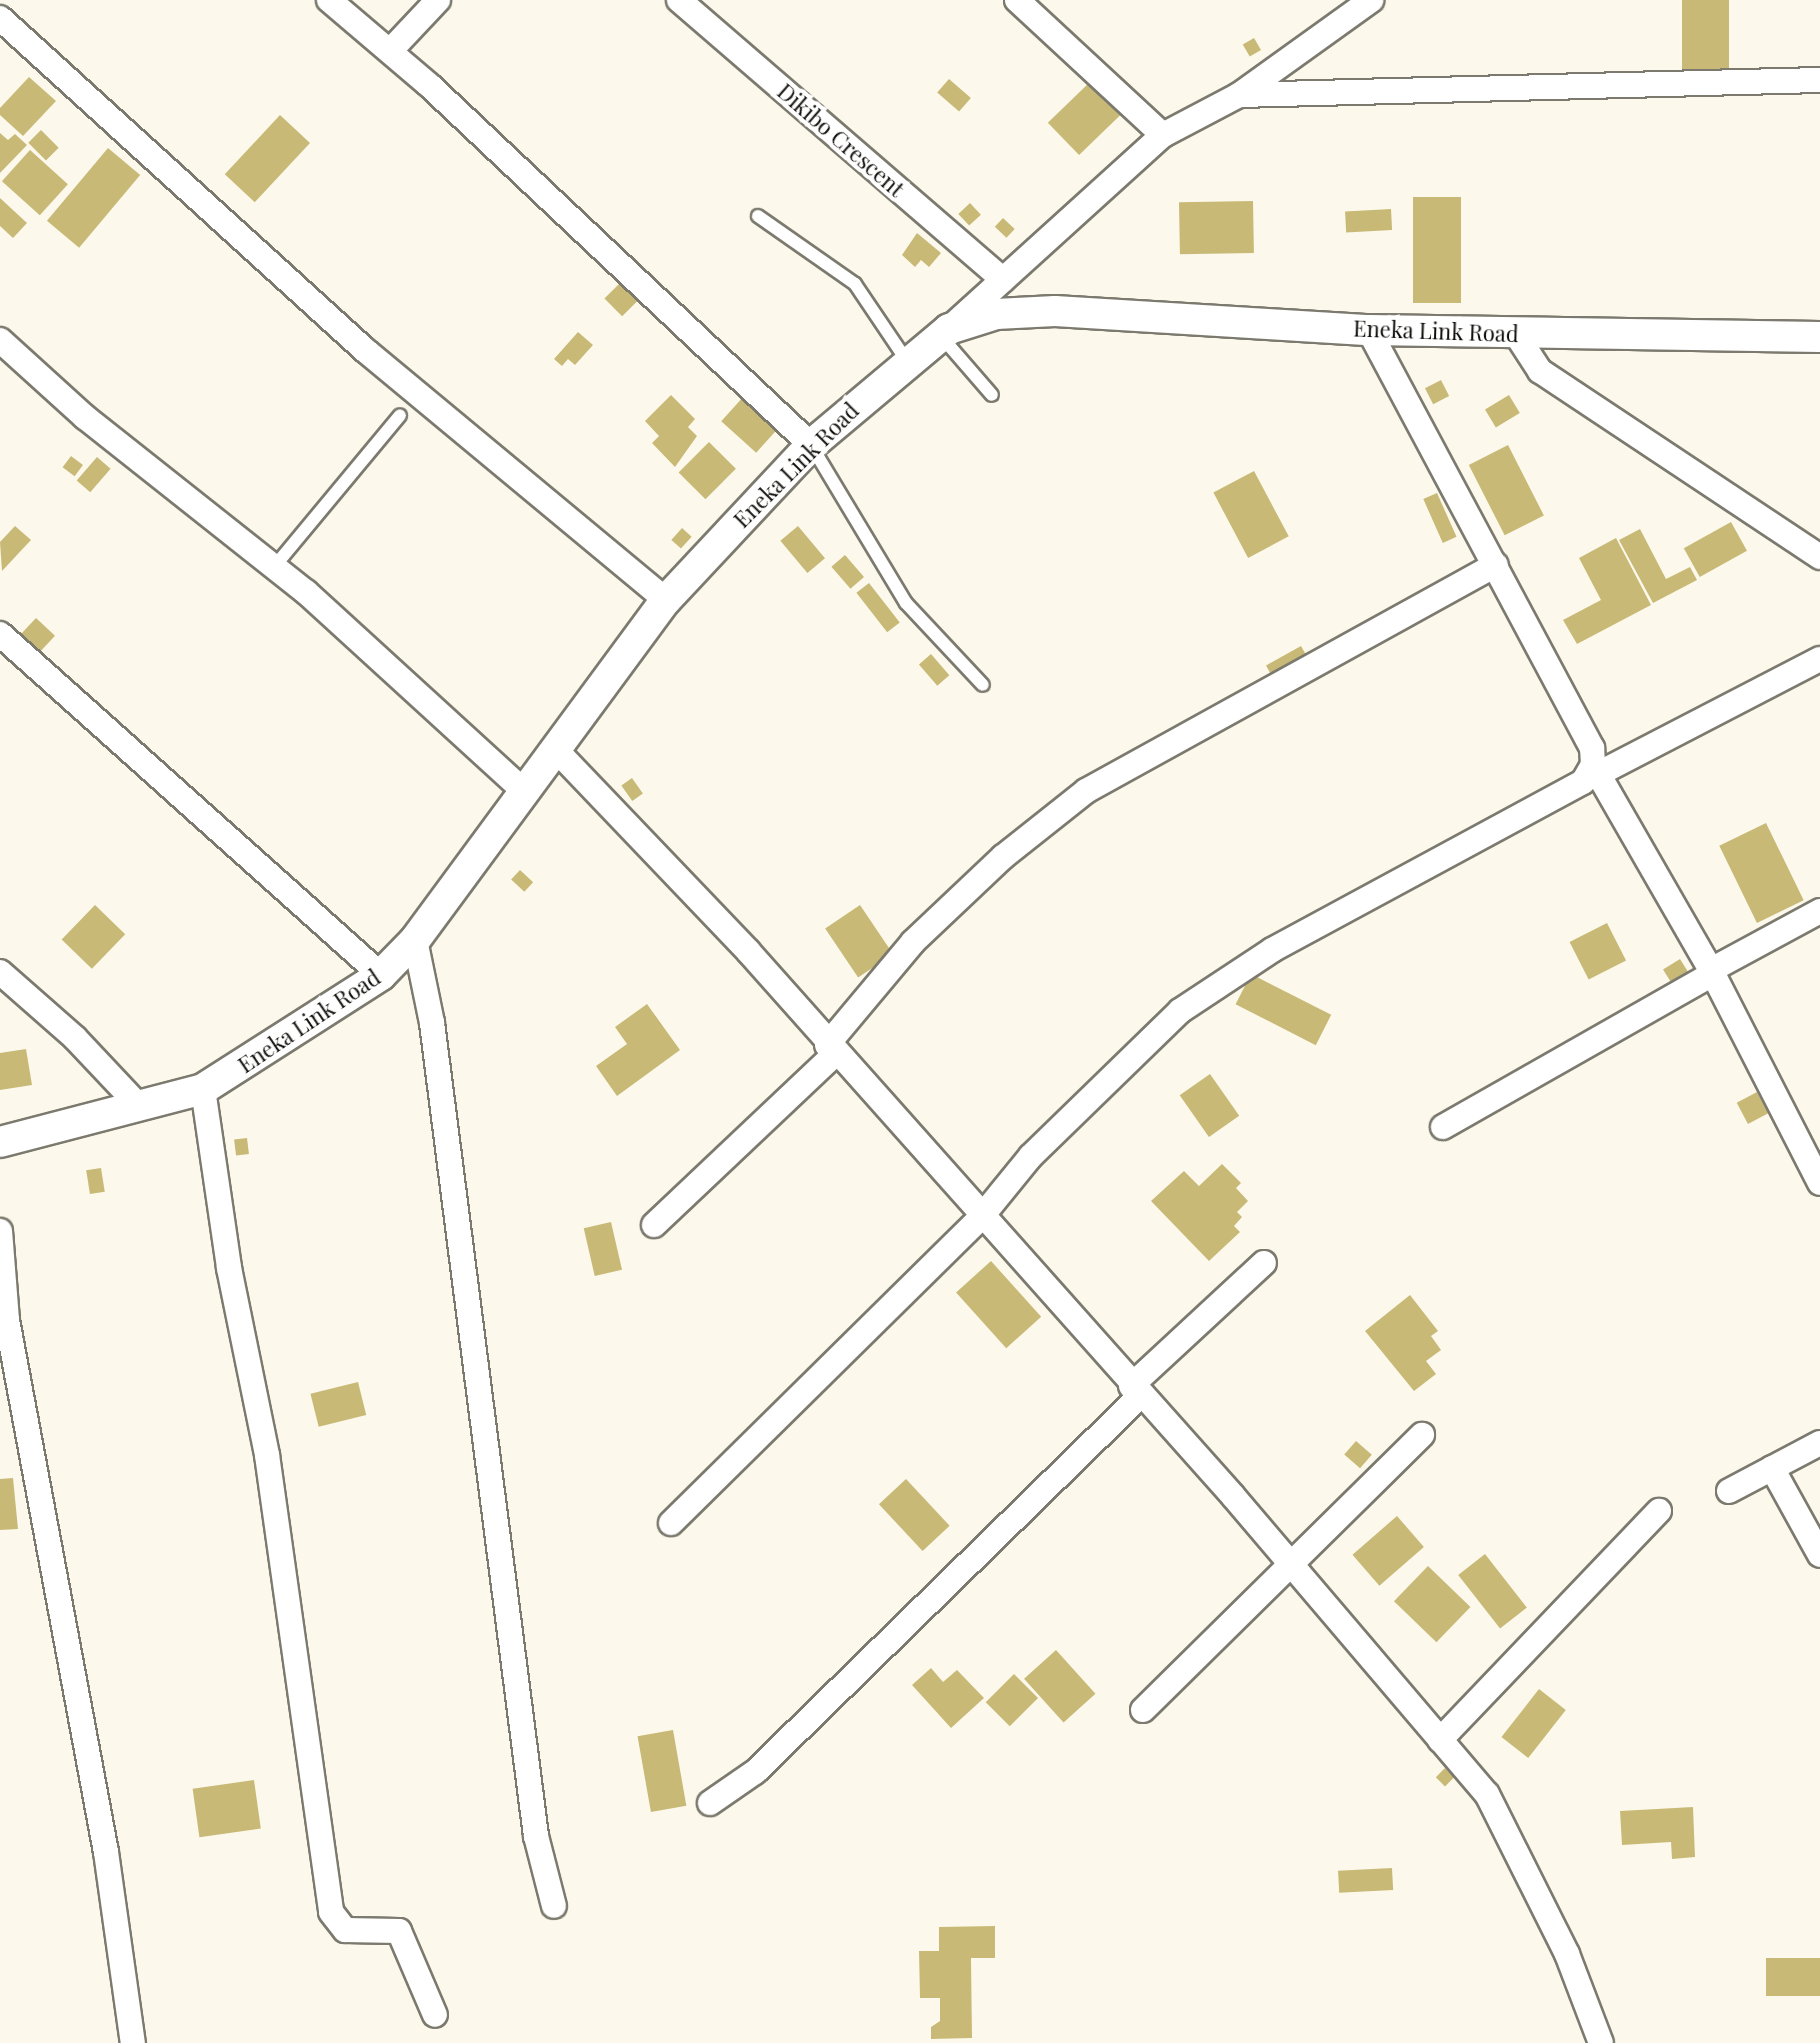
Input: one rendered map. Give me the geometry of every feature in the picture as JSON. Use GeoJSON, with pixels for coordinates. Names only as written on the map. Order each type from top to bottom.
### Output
{"type":"FeatureCollection","features":[{"type":"Feature","properties":{"kind":"street"},"geometry":{"type":"LineString","coordinates":[[329,0],[390,51],[811,445]]}},
{"type":"Feature","properties":{"kind":"street"},"geometry":{"type":"LineString","coordinates":[[390,51],[438,0]]}},
{"type":"Feature","properties":{"kind":"street","name":"Dikibo Crescent"},"geometry":{"type":"LineString","coordinates":[[679,0],[1003,280]]}},
{"type":"Feature","properties":{"kind":"street"},"geometry":{"type":"LineString","coordinates":[[1017,0],[1163,135]]}},
{"type":"Feature","properties":{"kind":"street"},"geometry":{"type":"LineString","coordinates":[[945,332],[1163,135],[1239,95],[1371,0]]}},
{"type":"Feature","properties":{"kind":"street"},"geometry":{"type":"LineString","coordinates":[[0,18],[366,351],[666,600]]}},
{"type":"Feature","properties":{"kind":"street"},"geometry":{"type":"LineString","coordinates":[[1239,95],[1820,80]]}},
{"type":"Feature","properties":{"kind":"street","name":"Eneka Link Road"},"geometry":{"type":"LineString","coordinates":[[0,1142],[203,1089],[381,975],[415,940],[666,600],[811,445],[945,332],[996,314],[1055,311],[1369,330],[1820,337]]}},
{"type":"Feature","properties":{"kind":"street"},"geometry":{"type":"LineString","coordinates":[[1369,330],[1592,748],[1595,770],[1712,972],[1820,1183]]}},
{"type":"Feature","properties":{"kind":"street"},"geometry":{"type":"LineString","coordinates":[[1516,334],[1540,371],[1820,557]]}},
{"type":"Feature","properties":{"kind":"street"},"geometry":{"type":"LineString","coordinates":[[0,340],[85,417],[274,567],[523,790]]}},
{"type":"Feature","properties":{"kind":"street"},"geometry":{"type":"LineString","coordinates":[[654,1225],[831,1049],[913,942],[1003,857],[1086,791],[1496,565]]}},
{"type":"Feature","properties":{"kind":"street"},"geometry":{"type":"LineString","coordinates":[[0,634],[381,975]]}},
{"type":"Feature","properties":{"kind":"street"},"geometry":{"type":"LineString","coordinates":[[671,1523],[982,1216],[1031,1156],[1180,1011],[1212,988],[1583,782],[1595,770],[1820,659]]}},
{"type":"Feature","properties":{"kind":"street"},"geometry":{"type":"LineString","coordinates":[[556,750],[748,951],[831,1049],[1290,1564],[1487,1794],[1567,1954],[1601,2043]]}},
{"type":"Feature","properties":{"kind":"street"},"geometry":{"type":"LineString","coordinates":[[1443,1127],[1820,911]]}},
{"type":"Feature","properties":{"kind":"street"},"geometry":{"type":"LineString","coordinates":[[415,940],[432,1023],[536,1836],[554,1906]]}},
{"type":"Feature","properties":{"kind":"street"},"geometry":{"type":"LineString","coordinates":[[0,972],[75,1038],[140,1107]]}},
{"type":"Feature","properties":{"kind":"street"},"geometry":{"type":"LineString","coordinates":[[203,1089],[229,1268],[267,1455],[331,1912],[345,1930],[399,1931],[435,2015]]}},
{"type":"Feature","properties":{"kind":"street"},"geometry":{"type":"LineString","coordinates":[[0,1231],[7,1320],[106,1852],[133,2043]]}},
{"type":"Feature","properties":{"kind":"street"},"geometry":{"type":"LineString","coordinates":[[710,1803],[755,1772],[1264,1263]]}},
{"type":"Feature","properties":{"kind":"street"},"geometry":{"type":"LineString","coordinates":[[1143,1710],[1422,1435]]}},
{"type":"Feature","properties":{"kind":"street"},"geometry":{"type":"LineString","coordinates":[[1729,1491],[1820,1443]]}},
{"type":"Feature","properties":{"kind":"street"},"geometry":{"type":"LineString","coordinates":[[1772,1468],[1820,1555]]}},
{"type":"Feature","properties":{"kind":"street"},"geometry":{"type":"LineString","coordinates":[[1440,1740],[1659,1511]]}},
{"type":"Feature","properties":{"kind":"lane"},"geometry":{"type":"LineString","coordinates":[[758,216],[855,284],[907,361]]}},
{"type":"Feature","properties":{"kind":"lane"},"geometry":{"type":"LineString","coordinates":[[945,332],[992,395]]}},
{"type":"Feature","properties":{"kind":"lane"},"geometry":{"type":"LineString","coordinates":[[274,567],[400,415]]}},
{"type":"Feature","properties":{"kind":"lane"},"geometry":{"type":"LineString","coordinates":[[811,445],[906,603],[983,685]]}},
{"type":"Feature","properties":{"kind":"building"},"geometry":{"type":"Polygon","coordinates":[[[1682,0],[1729,0],[1729,71],[1682,71],[1682,0]]]}},
{"type":"Feature","properties":{"kind":"building"},"geometry":{"type":"Polygon","coordinates":[[[1254,38],[1261,50],[1250,57],[1243,44],[1254,38]]]}},
{"type":"Feature","properties":{"kind":"building"},"geometry":{"type":"Polygon","coordinates":[[[29,77],[56,101],[23,136],[0,115],[0,108],[29,77]]]}},
{"type":"Feature","properties":{"kind":"building"},"geometry":{"type":"Polygon","coordinates":[[[949,79],[971,98],[959,112],[937,93],[949,79]]]}},
{"type":"Feature","properties":{"kind":"building"},"geometry":{"type":"Polygon","coordinates":[[[1091,81],[1122,113],[1079,155],[1048,123],[1091,81]]]}},
{"type":"Feature","properties":{"kind":"building"},"geometry":{"type":"Polygon","coordinates":[[[280,115],[310,143],[255,202],[225,174],[280,115]]]}},
{"type":"Feature","properties":{"kind":"building"},"geometry":{"type":"Polygon","coordinates":[[[41,130],[59,148],[46,160],[28,143],[41,130]]]}},
{"type":"Feature","properties":{"kind":"building"},"geometry":{"type":"Polygon","coordinates":[[[0,133],[8,140],[15,134],[27,145],[0,173],[0,133]]]}},
{"type":"Feature","properties":{"kind":"building"},"geometry":{"type":"Polygon","coordinates":[[[108,148],[140,175],[79,248],[47,221],[108,148]]]}},
{"type":"Feature","properties":{"kind":"building"},"geometry":{"type":"Polygon","coordinates":[[[30,150],[68,184],[40,215],[2,181],[30,150]]]}},
{"type":"Feature","properties":{"kind":"building"},"geometry":{"type":"Polygon","coordinates":[[[1413,197],[1461,197],[1461,303],[1413,303],[1413,197]]]}},
{"type":"Feature","properties":{"kind":"building"},"geometry":{"type":"Polygon","coordinates":[[[0,198],[27,223],[13,238],[0,226],[0,198]]]}},
{"type":"Feature","properties":{"kind":"building"},"geometry":{"type":"Polygon","coordinates":[[[1253,201],[1254,253],[1180,254],[1179,202],[1253,201]]]}},
{"type":"Feature","properties":{"kind":"building"},"geometry":{"type":"Polygon","coordinates":[[[970,203],[981,215],[969,226],[958,214],[970,203]]]}},
{"type":"Feature","properties":{"kind":"building"},"geometry":{"type":"Polygon","coordinates":[[[1391,209],[1392,230],[1346,232],[1345,211],[1391,209]]]}},
{"type":"Feature","properties":{"kind":"building"},"geometry":{"type":"Polygon","coordinates":[[[1003,218],[1015,229],[1007,238],[995,227],[1003,218]]]}},
{"type":"Feature","properties":{"kind":"building"},"geometry":{"type":"Polygon","coordinates":[[[917,233],[941,253],[929,267],[921,260],[915,267],[902,255],[917,233]]]}},
{"type":"Feature","properties":{"kind":"building"},"geometry":{"type":"Polygon","coordinates":[[[620,283],[638,301],[622,316],[604,299],[620,283]]]}},
{"type":"Feature","properties":{"kind":"building"},"geometry":{"type":"Polygon","coordinates":[[[578,332],[593,345],[575,365],[568,359],[562,366],[554,359],[578,332]]]}},
{"type":"Feature","properties":{"kind":"building"},"geometry":{"type":"Polygon","coordinates":[[[1441,380],[1449,396],[1433,404],[1425,388],[1441,380]]]}},
{"type":"Feature","properties":{"kind":"building"},"geometry":{"type":"Polygon","coordinates":[[[671,395],[695,419],[688,427],[697,436],[675,467],[652,443],[659,436],[645,421],[671,395]]]}},
{"type":"Feature","properties":{"kind":"building"},"geometry":{"type":"Polygon","coordinates":[[[1509,395],[1520,413],[1496,427],[1485,409],[1509,395]]]}},
{"type":"Feature","properties":{"kind":"building"},"geometry":{"type":"Polygon","coordinates":[[[744,396],[779,427],[756,453],[721,421],[744,396]]]}},
{"type":"Feature","properties":{"kind":"building"},"geometry":{"type":"Polygon","coordinates":[[[709,442],[736,469],[705,499],[679,472],[709,442]]]}},
{"type":"Feature","properties":{"kind":"building"},"geometry":{"type":"Polygon","coordinates":[[[1508,445],[1544,515],[1505,535],[1469,465],[1508,445]]]}},
{"type":"Feature","properties":{"kind":"building"},"geometry":{"type":"Polygon","coordinates":[[[71,456],[83,465],[75,476],[63,467],[71,456]]]}},
{"type":"Feature","properties":{"kind":"building"},"geometry":{"type":"Polygon","coordinates":[[[97,457],[111,469],[90,492],[77,480],[97,457]]]}},
{"type":"Feature","properties":{"kind":"building"},"geometry":{"type":"Polygon","coordinates":[[[1254,471],[1289,536],[1248,558],[1213,493],[1254,471]]]}},
{"type":"Feature","properties":{"kind":"building"},"geometry":{"type":"Polygon","coordinates":[[[1437,493],[1457,537],[1443,543],[1423,499],[1437,493]]]}},
{"type":"Feature","properties":{"kind":"building"},"geometry":{"type":"Polygon","coordinates":[[[1731,522],[1747,551],[1700,577],[1684,548],[1731,522]]]}},
{"type":"Feature","properties":{"kind":"building"},"geometry":{"type":"Polygon","coordinates":[[[15,526],[31,540],[2,571],[0,542],[15,526]]]}},
{"type":"Feature","properties":{"kind":"building"},"geometry":{"type":"Polygon","coordinates":[[[798,526],[825,558],[807,573],[780,541],[798,526]]]}},
{"type":"Feature","properties":{"kind":"building"},"geometry":{"type":"Polygon","coordinates":[[[682,528],[692,537],[681,549],[671,540],[682,528]]]}},
{"type":"Feature","properties":{"kind":"building"},"geometry":{"type":"Polygon","coordinates":[[[1640,529],[1666,579],[1690,567],[1697,580],[1653,603],[1619,540],[1640,529]]]}},
{"type":"Feature","properties":{"kind":"building"},"geometry":{"type":"Polygon","coordinates":[[[1616,538],[1651,605],[1577,644],[1563,620],[1601,600],[1579,558],[1616,538]]]}},
{"type":"Feature","properties":{"kind":"building"},"geometry":{"type":"Polygon","coordinates":[[[845,555],[864,577],[850,589],[831,567],[845,555]]]}},
{"type":"Feature","properties":{"kind":"building"},"geometry":{"type":"Polygon","coordinates":[[[869,583],[900,622],[887,632],[856,593],[869,583]]]}},
{"type":"Feature","properties":{"kind":"building"},"geometry":{"type":"Polygon","coordinates":[[[36,618],[55,636],[38,654],[19,636],[36,618]]]}},
{"type":"Feature","properties":{"kind":"building"},"geometry":{"type":"Polygon","coordinates":[[[1301,646],[1307,657],[1272,677],[1266,665],[1301,646]]]}},
{"type":"Feature","properties":{"kind":"building"},"geometry":{"type":"Polygon","coordinates":[[[931,654],[949,675],[937,686],[919,664],[931,654]]]}},
{"type":"Feature","properties":{"kind":"building"},"geometry":{"type":"Polygon","coordinates":[[[632,778],[643,794],[632,801],[621,785],[632,778]]]}},
{"type":"Feature","properties":{"kind":"building"},"geometry":{"type":"Polygon","coordinates":[[[1766,823],[1804,900],[1757,923],[1719,846],[1766,823]]]}},
{"type":"Feature","properties":{"kind":"building"},"geometry":{"type":"Polygon","coordinates":[[[520,870],[533,882],[524,892],[511,880],[520,870]]]}},
{"type":"Feature","properties":{"kind":"building"},"geometry":{"type":"Polygon","coordinates":[[[95,905],[125,934],[92,969],[62,940],[95,905]]]}},
{"type":"Feature","properties":{"kind":"building"},"geometry":{"type":"Polygon","coordinates":[[[860,905],[893,954],[858,977],[825,928],[860,905]]]}},
{"type":"Feature","properties":{"kind":"building"},"geometry":{"type":"Polygon","coordinates":[[[1607,923],[1626,960],[1589,979],[1570,942],[1607,923]]]}},
{"type":"Feature","properties":{"kind":"building"},"geometry":{"type":"Polygon","coordinates":[[[1680,959],[1688,972],[1671,982],[1663,970],[1680,959]]]}},
{"type":"Feature","properties":{"kind":"building"},"geometry":{"type":"Polygon","coordinates":[[[1251,974],[1331,1015],[1316,1045],[1236,1004],[1251,974]]]}},
{"type":"Feature","properties":{"kind":"building"},"geometry":{"type":"Polygon","coordinates":[[[647,1004],[680,1050],[617,1096],[596,1066],[627,1044],[615,1027],[647,1004]]]}},
{"type":"Feature","properties":{"kind":"building"},"geometry":{"type":"Polygon","coordinates":[[[26,1049],[32,1085],[0,1090],[0,1053],[26,1049]]]}},
{"type":"Feature","properties":{"kind":"building"},"geometry":{"type":"Polygon","coordinates":[[[1210,1074],[1239,1116],[1209,1137],[1180,1095],[1210,1074]]]}},
{"type":"Feature","properties":{"kind":"building"},"geometry":{"type":"Polygon","coordinates":[[[1757,1092],[1768,1113],[1748,1124],[1737,1103],[1757,1092]]]}},
{"type":"Feature","properties":{"kind":"building"},"geometry":{"type":"Polygon","coordinates":[[[247,1138],[249,1154],[236,1155],[234,1140],[247,1138]]]}},
{"type":"Feature","properties":{"kind":"building"},"geometry":{"type":"Polygon","coordinates":[[[1222,1164],[1241,1183],[1236,1188],[1248,1201],[1237,1212],[1242,1217],[1234,1226],[1240,1232],[1209,1261],[1151,1201],[1184,1171],[1199,1186],[1222,1164]]]}},
{"type":"Feature","properties":{"kind":"building"},"geometry":{"type":"Polygon","coordinates":[[[101,1168],[105,1192],[90,1194],[86,1170],[101,1168]]]}},
{"type":"Feature","properties":{"kind":"building"},"geometry":{"type":"Polygon","coordinates":[[[611,1222],[622,1270],[595,1276],[584,1228],[611,1222]]]}},
{"type":"Feature","properties":{"kind":"building"},"geometry":{"type":"Polygon","coordinates":[[[991,1261],[1041,1317],[1006,1348],[956,1292],[991,1261]]]}},
{"type":"Feature","properties":{"kind":"building"},"geometry":{"type":"Polygon","coordinates":[[[1410,1295],[1438,1331],[1431,1336],[1441,1350],[1426,1361],[1436,1374],[1414,1391],[1365,1331],[1410,1295]]]}},
{"type":"Feature","properties":{"kind":"building"},"geometry":{"type":"Polygon","coordinates":[[[358,1382],[366,1415],[319,1427],[310,1394],[358,1382]]]}},
{"type":"Feature","properties":{"kind":"building"},"geometry":{"type":"Polygon","coordinates":[[[1356,1441],[1372,1455],[1360,1468],[1344,1455],[1356,1441]]]}},
{"type":"Feature","properties":{"kind":"building"},"geometry":{"type":"Polygon","coordinates":[[[13,1478],[18,1529],[0,1530],[0,1479],[13,1478]]]}},
{"type":"Feature","properties":{"kind":"building"},"geometry":{"type":"Polygon","coordinates":[[[906,1479],[950,1526],[923,1551],[879,1504],[906,1479]]]}},
{"type":"Feature","properties":{"kind":"building"},"geometry":{"type":"Polygon","coordinates":[[[1397,1516],[1424,1547],[1379,1586],[1352,1555],[1397,1516]]]}},
{"type":"Feature","properties":{"kind":"building"},"geometry":{"type":"Polygon","coordinates":[[[1485,1554],[1527,1608],[1500,1629],[1458,1575],[1485,1554]]]}},
{"type":"Feature","properties":{"kind":"building"},"geometry":{"type":"Polygon","coordinates":[[[1428,1566],[1470,1607],[1436,1642],[1394,1601],[1428,1566]]]}},
{"type":"Feature","properties":{"kind":"building"},"geometry":{"type":"Polygon","coordinates":[[[1056,1650],[1095,1694],[1064,1723],[1024,1679],[1056,1650]]]}},
{"type":"Feature","properties":{"kind":"building"},"geometry":{"type":"Polygon","coordinates":[[[931,1668],[943,1682],[957,1670],[984,1698],[951,1728],[912,1685],[931,1668]]]}},
{"type":"Feature","properties":{"kind":"building"},"geometry":{"type":"Polygon","coordinates":[[[1014,1674],[1038,1698],[1010,1726],[986,1702],[1014,1674]]]}},
{"type":"Feature","properties":{"kind":"building"},"geometry":{"type":"Polygon","coordinates":[[[1539,1689],[1566,1710],[1528,1758],[1501,1737],[1539,1689]]]}},
{"type":"Feature","properties":{"kind":"building"},"geometry":{"type":"Polygon","coordinates":[[[673,1730],[686,1806],[651,1812],[638,1736],[673,1730]]]}},
{"type":"Feature","properties":{"kind":"building"},"geometry":{"type":"Polygon","coordinates":[[[1445,1768],[1454,1777],[1445,1786],[1436,1777],[1445,1768]]]}},
{"type":"Feature","properties":{"kind":"building"},"geometry":{"type":"Polygon","coordinates":[[[254,1780],[261,1829],[199,1837],[193,1789],[254,1780]]]}},
{"type":"Feature","properties":{"kind":"building"},"geometry":{"type":"Polygon","coordinates":[[[1693,1807],[1695,1857],[1672,1859],[1671,1842],[1622,1845],[1620,1811],[1693,1807]]]}},
{"type":"Feature","properties":{"kind":"building"},"geometry":{"type":"Polygon","coordinates":[[[1392,1868],[1393,1890],[1339,1893],[1338,1871],[1392,1868]]]}},
{"type":"Feature","properties":{"kind":"building"},"geometry":{"type":"Polygon","coordinates":[[[995,1926],[995,1958],[971,1958],[972,2038],[931,2039],[931,2027],[940,2021],[940,1998],[920,1998],[919,1951],[939,1951],[939,1927],[995,1926]]]}},
{"type":"Feature","properties":{"kind":"building"},"geometry":{"type":"Polygon","coordinates":[[[1766,1958],[1820,1958],[1820,1996],[1766,1996],[1766,1958]]]}}]}
